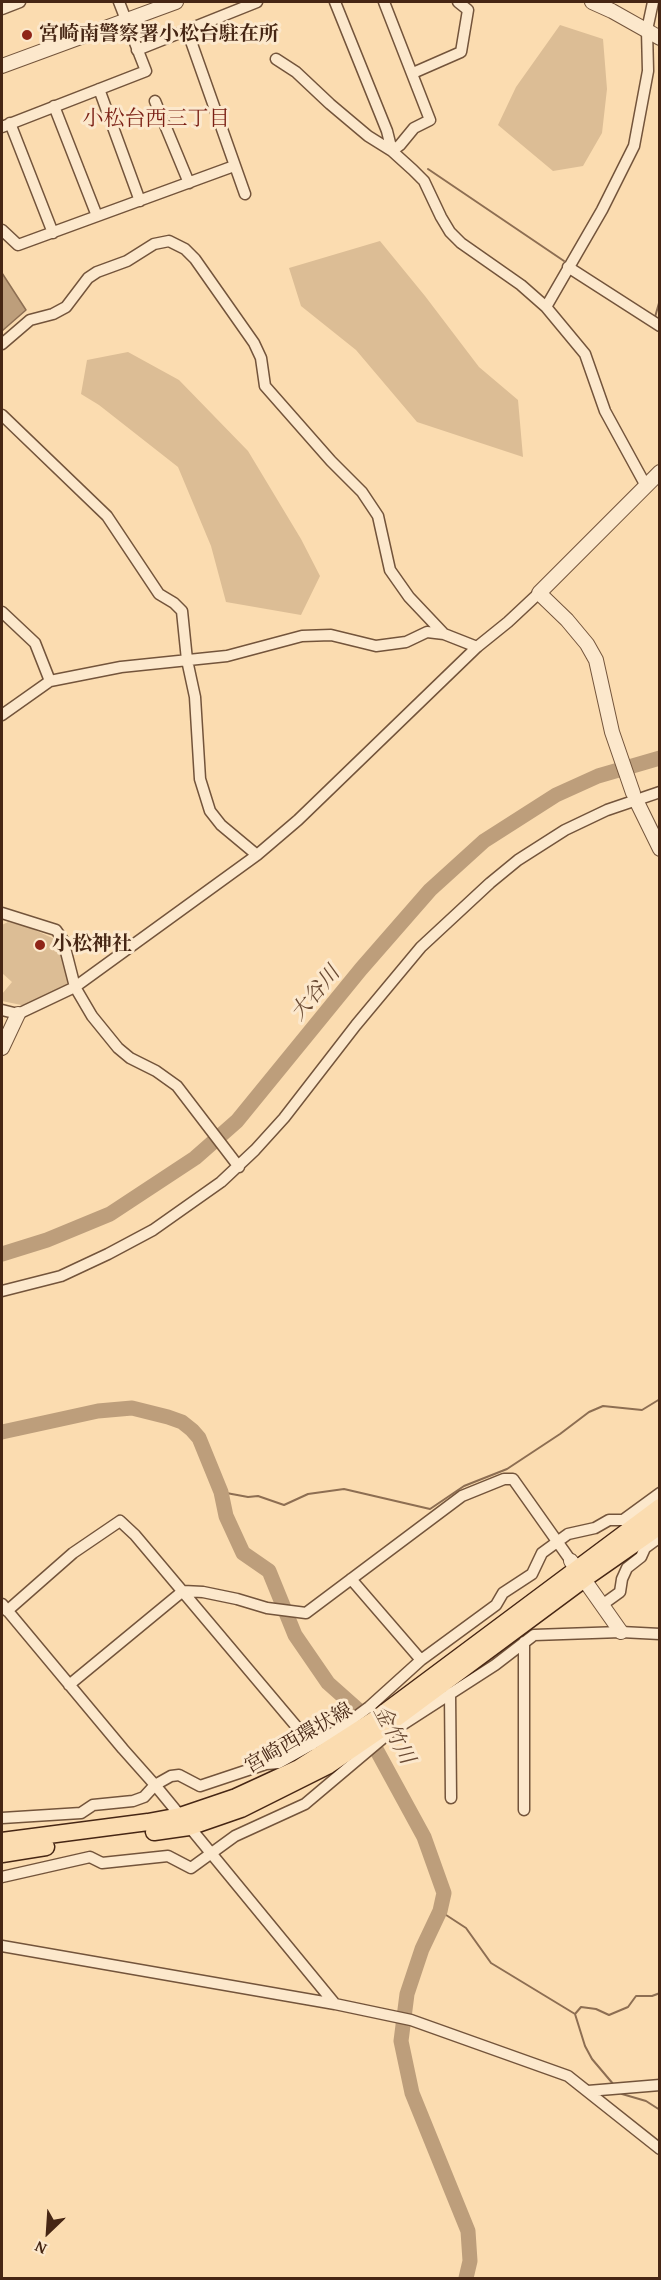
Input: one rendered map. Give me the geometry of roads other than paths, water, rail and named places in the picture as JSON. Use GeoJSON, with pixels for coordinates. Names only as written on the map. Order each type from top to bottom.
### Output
{"type":"FeatureCollection","features":[{"type":"Feature","properties":{"kind":"main road","name":"宮崎西環状線"},"geometry":{"type":"LineString","coordinates":[[2,1854],[34,1843],[148,1822],[184,1821],[241,1809],[329,1765],[348,1745],[660,1507]]}},
{"type":"Feature","properties":{"kind":"main road","name":"宮崎西環状線"},"geometry":{"type":"LineString","coordinates":[[577,1570],[660,1526]]}},
{"type":"Feature","properties":{"kind":"main road"},"geometry":{"type":"LineString","coordinates":[[2,1836],[34,1843]]}},
{"type":"Feature","properties":{"kind":"main road","name":"宮崎西環状線"},"geometry":{"type":"LineString","coordinates":[[2,1841],[34,1843]]}},
{"type":"Feature","properties":{"kind":"main road"},"geometry":{"type":"LineString","coordinates":[[2,1861],[34,1843]]}},
{"type":"Feature","properties":{"kind":"street"},"geometry":{"type":"LineString","coordinates":[[2,9],[20,2]]}},
{"type":"Feature","properties":{"kind":"street"},"geometry":{"type":"LineString","coordinates":[[53,232],[6,125],[146,71],[119,2]]}},
{"type":"Feature","properties":{"kind":"street"},"geometry":{"type":"LineString","coordinates":[[2,66],[176,2]]}},
{"type":"Feature","properties":{"kind":"street"},"geometry":{"type":"LineString","coordinates":[[137,50],[256,2]]}},
{"type":"Feature","properties":{"kind":"street"},"geometry":{"type":"LineString","coordinates":[[335,2],[387,131],[392,150]]}},
{"type":"Feature","properties":{"kind":"street"},"geometry":{"type":"LineString","coordinates":[[384,2],[430,120],[414,128],[400,145],[392,150]]}},
{"type":"Feature","properties":{"kind":"street"},"geometry":{"type":"LineString","coordinates":[[413,73],[461,52],[468,10],[458,2]]}},
{"type":"Feature","properties":{"kind":"street"},"geometry":{"type":"LineString","coordinates":[[592,2],[660,38]]}},
{"type":"Feature","properties":{"kind":"street"},"geometry":{"type":"LineString","coordinates":[[546,307],[602,210],[634,146],[648,71],[647,30],[653,2]]}},
{"type":"Feature","properties":{"kind":"street"},"geometry":{"type":"LineString","coordinates":[[187,30],[245,194]]}},
{"type":"Feature","properties":{"kind":"street"},"geometry":{"type":"LineString","coordinates":[[276,59],[305,80],[368,136],[392,150],[424,181],[450,232],[461,243],[521,285],[546,307],[585,354],[605,411],[646,486]]}},
{"type":"Feature","properties":{"kind":"street"},"geometry":{"type":"LineString","coordinates":[[99,89],[140,201]]}},
{"type":"Feature","properties":{"kind":"street"},"geometry":{"type":"LineString","coordinates":[[155,101],[189,183]]}},
{"type":"Feature","properties":{"kind":"street"},"geometry":{"type":"LineString","coordinates":[[54,106],[97,216]]}},
{"type":"Feature","properties":{"kind":"street"},"geometry":{"type":"LineString","coordinates":[[2,230],[18,245],[234,166]]}},
{"type":"Feature","properties":{"kind":"street"},"geometry":{"type":"LineString","coordinates":[[2,344],[30,320],[53,314],[66,307],[88,279],[97,272],[127,261],[154,244],[169,241],[184,249],[195,259],[254,343],[261,358],[265,386],[331,461],[362,492],[378,516],[390,570],[409,597],[444,633],[477,647]]}},
{"type":"Feature","properties":{"kind":"street"},"geometry":{"type":"LineString","coordinates":[[568,267],[660,326]]}},
{"type":"Feature","properties":{"kind":"street"},"geometry":{"type":"LineString","coordinates":[[2,414],[107,516],[159,594],[182,611],[187,660],[195,697],[200,779],[210,811],[220,825],[257,855]]}},
{"type":"Feature","properties":{"kind":"street"},"geometry":{"type":"LineString","coordinates":[[2,1011],[18,1014],[75,987],[257,855],[298,820],[477,647],[539,593],[660,472]]}},
{"type":"Feature","properties":{"kind":"street"},"geometry":{"type":"LineString","coordinates":[[539,593],[567,620],[587,644],[596,660],[612,732],[634,796],[660,849]]}},
{"type":"Feature","properties":{"kind":"street"},"geometry":{"type":"LineString","coordinates":[[2,612],[35,643],[50,681]]}},
{"type":"Feature","properties":{"kind":"street"},"geometry":{"type":"LineString","coordinates":[[2,716],[50,681],[121,667],[227,656],[302,636],[331,635],[376,646],[406,642],[427,633],[444,633]]}},
{"type":"Feature","properties":{"kind":"street"},"geometry":{"type":"LineString","coordinates":[[2,1291],[61,1276],[135,1240],[221,1182],[284,1118],[356,1025],[414,956],[448,920],[518,860],[565,830],[634,796],[660,792]]}},
{"type":"Feature","properties":{"kind":"street"},"geometry":{"type":"LineString","coordinates":[[2,912],[56,930],[63,940],[75,987],[92,1016],[118,1048],[130,1058],[156,1071],[177,1086],[237,1165]]}},
{"type":"Feature","properties":{"kind":"street"},"geometry":{"type":"LineString","coordinates":[[2,1047],[18,1014]]}},
{"type":"Feature","properties":{"kind":"street"},"geometry":{"type":"LineString","coordinates":[[69,1685],[183,1592],[204,1592],[267,1608],[306,1613],[462,1496],[504,1479],[513,1479],[621,1632]]}},
{"type":"Feature","properties":{"kind":"street"},"geometry":{"type":"LineString","coordinates":[[380,1721],[422,1660],[496,1605],[503,1593],[532,1574],[543,1553],[568,1534],[595,1528],[609,1520],[623,1520],[660,1493]]}},
{"type":"Feature","properties":{"kind":"street"},"geometry":{"type":"LineString","coordinates":[[312,1745],[120,1521],[74,1553],[4,1608],[155,1785],[335,2004]]}},
{"type":"Feature","properties":{"kind":"street"},"geometry":{"type":"LineString","coordinates":[[602,1605],[621,1592],[622,1579],[627,1568],[641,1557],[645,1548],[660,1537]]}},
{"type":"Feature","properties":{"kind":"street"},"geometry":{"type":"LineString","coordinates":[[351,1579],[422,1660]]}},
{"type":"Feature","properties":{"kind":"street"},"geometry":{"type":"LineString","coordinates":[[2,1877],[90,1857],[102,1863],[168,1856],[191,1868],[235,1836],[305,1804],[348,1745],[380,1721],[450,1693],[495,1665],[534,1635],[621,1632],[660,1634]]}},
{"type":"Feature","properties":{"kind":"street"},"geometry":{"type":"LineString","coordinates":[[524,1642],[524,1810]]}},
{"type":"Feature","properties":{"kind":"street"},"geometry":{"type":"LineString","coordinates":[[450,1693],[451,1798]]}},
{"type":"Feature","properties":{"kind":"street"},"geometry":{"type":"LineString","coordinates":[[2,1818],[81,1813],[93,1805],[132,1801],[144,1797],[155,1785],[171,1776],[179,1775],[200,1786],[266,1764],[279,1763],[312,1745],[348,1745]]}},
{"type":"Feature","properties":{"kind":"street"},"geometry":{"type":"LineString","coordinates":[[2,1946],[335,2004],[411,2020],[568,2076],[660,2149]]}},
{"type":"Feature","properties":{"kind":"street"},"geometry":{"type":"LineString","coordinates":[[588,2091],[660,2085]]}},
{"type":"Feature","properties":{"kind":"waterway"},"geometry":{"type":"LineString","coordinates":[[428,169],[564,261]]}},
{"type":"Feature","properties":{"kind":"waterway"},"geometry":{"type":"LineString","coordinates":[[655,317],[659,303]]}},
{"type":"Feature","properties":{"kind":"waterway","name":"大谷川"},"geometry":{"type":"LineString","coordinates":[[2,1254],[47,1240],[110,1214],[195,1158],[237,1121],[361,969],[430,890],[484,841],[556,795],[598,776],[660,758]]}},
{"type":"Feature","properties":{"kind":"waterway"},"geometry":{"type":"LineString","coordinates":[[221,1492],[248,1497],[258,1496],[284,1505],[308,1494],[344,1489],[430,1509],[464,1486],[507,1469],[589,1412],[603,1406],[642,1410],[660,1399]]}},
{"type":"Feature","properties":{"kind":"waterway","name":"金竹川"},"geometry":{"type":"LineString","coordinates":[[2,1432],[98,1411],[132,1408],[182,1422],[199,1438],[221,1492],[226,1516],[243,1553],[269,1571],[295,1635],[328,1683],[364,1715],[370,1726],[376,1749],[424,1837],[444,1893],[440,1911],[422,1949],[407,1994],[401,2041],[412,2093],[468,2231],[470,2261],[466,2278]]}},
{"type":"Feature","properties":{"kind":"waterway"},"geometry":{"type":"LineString","coordinates":[[440,1911],[466,1928],[491,1963],[575,2014],[585,2046],[592,2059],[614,2085]]}},
{"type":"Feature","properties":{"kind":"waterway"},"geometry":{"type":"LineString","coordinates":[[575,2014],[581,2007],[596,2009],[609,2015],[628,2007],[636,1996],[652,1996],[660,1993]]}},
{"type":"Feature","properties":{"kind":"waterway"},"geometry":{"type":"LineString","coordinates":[[620,2092],[646,2101],[660,2110]]}},
{"type":"Feature","properties":{"kind":"place","name":"宮崎南警察署小松台駐在所"},"geometry":{"type":"Point","coordinates":[27,35]}},
{"type":"Feature","properties":{"kind":"place","name":"小松神社"},"geometry":{"type":"Point","coordinates":[40,945]}},
{"type":"Feature","properties":{"kind":"district","name":"小松台西三丁目"},"geometry":{"type":"Point","coordinates":[156,120]}}]}
